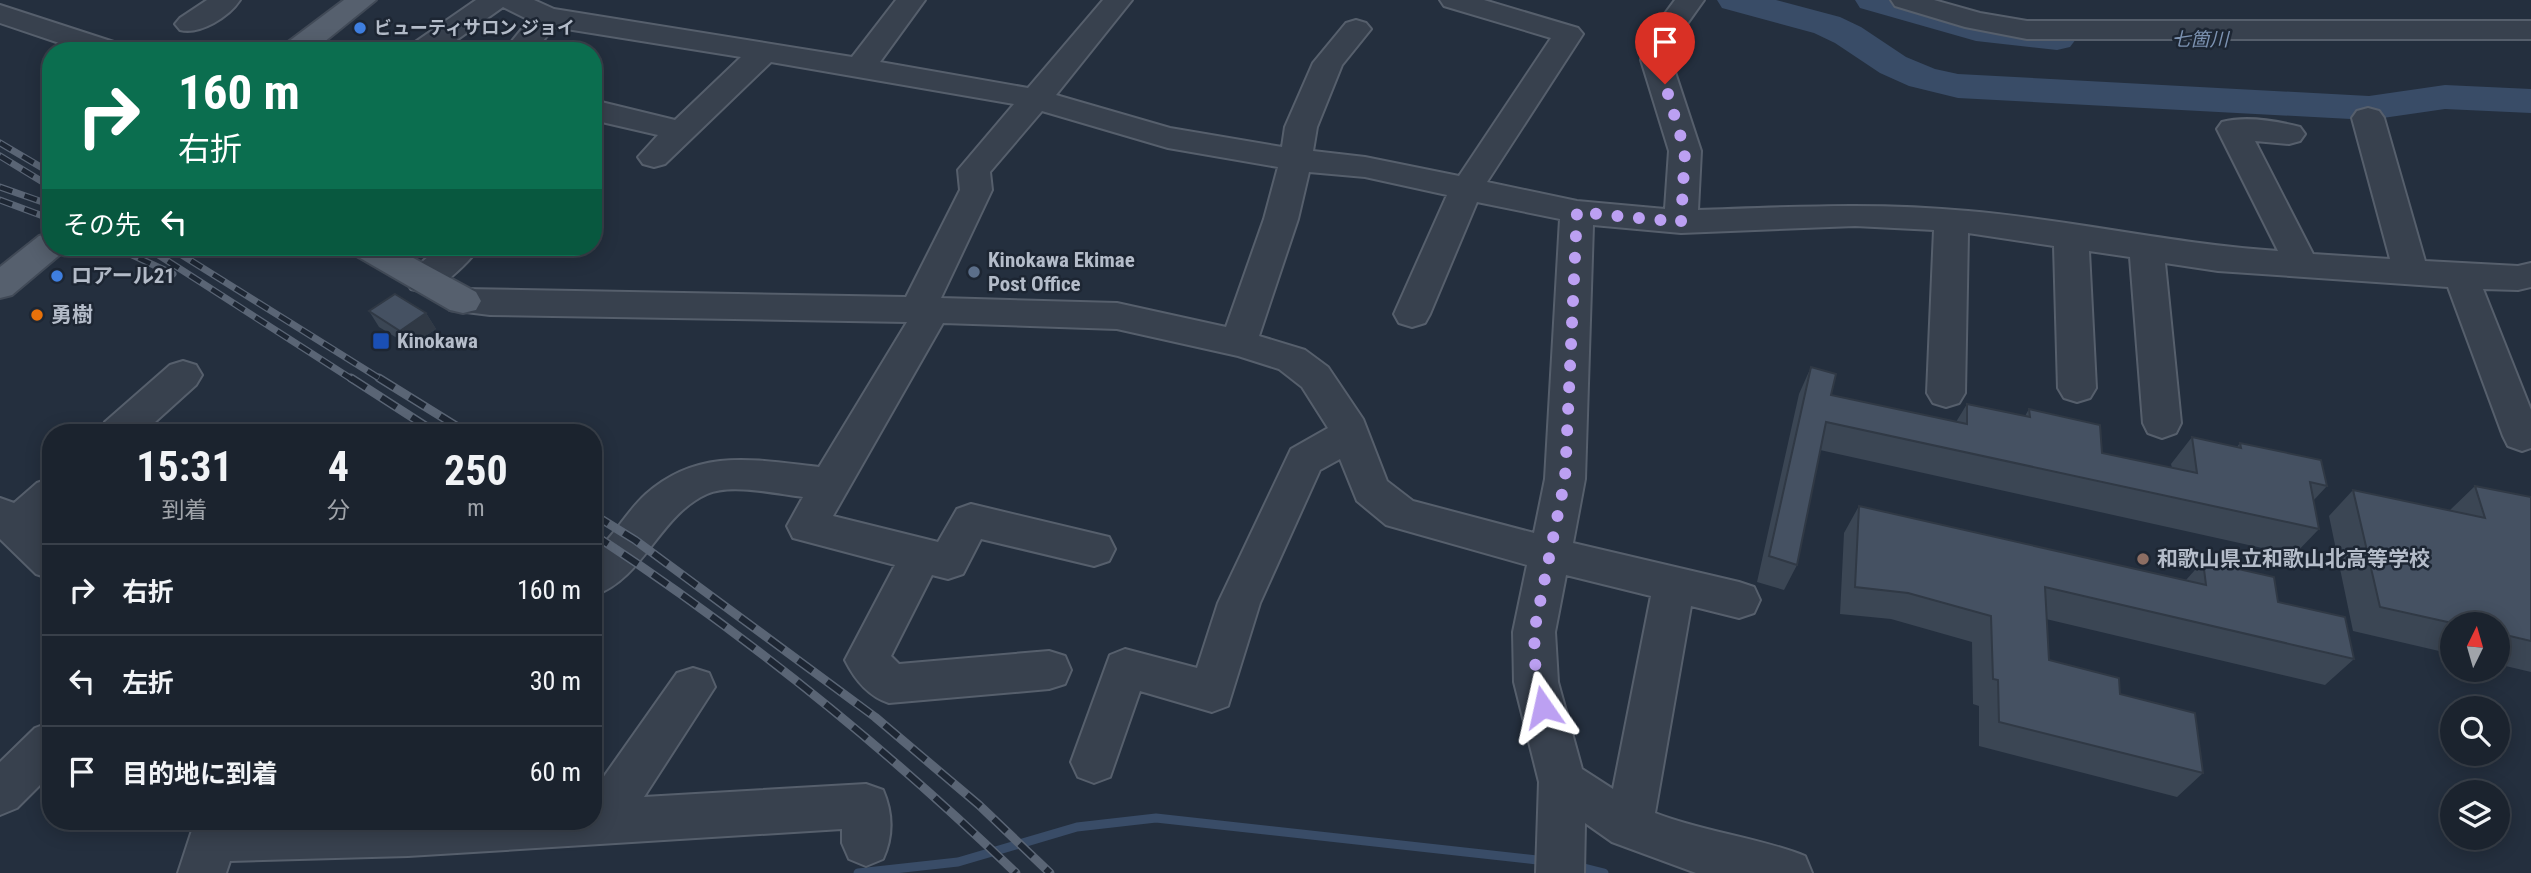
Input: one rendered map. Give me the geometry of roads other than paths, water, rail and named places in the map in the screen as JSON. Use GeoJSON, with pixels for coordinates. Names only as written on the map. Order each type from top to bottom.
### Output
{"type":"FeatureCollection","features":[{"type":"Feature","properties":{"kind":"main road"},"geometry":{"type":"LineString","coordinates":[[306,42],[362,0]]}},
{"type":"Feature","properties":{"kind":"main road"},"geometry":{"type":"LineString","coordinates":[[0,286],[42,251]]}},
{"type":"Feature","properties":{"kind":"main road"},"geometry":{"type":"LineString","coordinates":[[382,256],[463,301]]}},
{"type":"Feature","properties":{"kind":"street"},"geometry":{"type":"LineString","coordinates":[[190,24],[226,0]]}},
{"type":"Feature","properties":{"kind":"street"},"geometry":{"type":"LineString","coordinates":[[434,42],[495,0]]}},
{"type":"Feature","properties":{"kind":"street"},"geometry":{"type":"LineString","coordinates":[[511,0],[547,17],[861,66],[1036,99],[1168,138],[1234,147],[1296,160],[1365,167],[1577,212],[1681,222],[1855,215],[1951,220],[2218,259],[2460,276],[2518,278],[2531,275]]}},
{"type":"Feature","properties":{"kind":"street"},"geometry":{"type":"LineString","coordinates":[[861,66],[911,0]]}},
{"type":"Feature","properties":{"kind":"street"},"geometry":{"type":"LineString","coordinates":[[1094,550],[971,520],[948,562],[807,526],[925,308],[976,190],[974,170],[1118,0]]}},
{"type":"Feature","properties":{"kind":"street"},"geometry":{"type":"LineString","coordinates":[[1412,314],[1466,190],[1568,34],[1454,0]]}},
{"type":"Feature","properties":{"kind":"street"},"geometry":{"type":"LineString","coordinates":[[1681,222],[1685,151],[1656,60],[1662,38],[1690,0]]}},
{"type":"Feature","properties":{"kind":"street"},"geometry":{"type":"LineString","coordinates":[[1905,0],[1986,25],[2027,30],[2531,30]]}},
{"type":"Feature","properties":{"kind":"street"},"geometry":{"type":"LineString","coordinates":[[2261,0],[2264,16],[2272,30]]}},
{"type":"Feature","properties":{"kind":"street"},"geometry":{"type":"LineString","coordinates":[[2510,0],[2531,22]]}},
{"type":"Feature","properties":{"kind":"street"},"geometry":{"type":"LineString","coordinates":[[0,14],[86,42]]}},
{"type":"Feature","properties":{"kind":"street"},"geometry":{"type":"LineString","coordinates":[[526,42],[547,17]]}},
{"type":"Feature","properties":{"kind":"street"},"geometry":{"type":"LineString","coordinates":[[1238,343],[1280,219],[1296,160],[1301,127],[1328,63],[1356,29]]}},
{"type":"Feature","properties":{"kind":"street"},"geometry":{"type":"LineString","coordinates":[[654,157],[765,51]]}},
{"type":"Feature","properties":{"kind":"street"},"geometry":{"type":"LineString","coordinates":[[602,112],[681,131]]}},
{"type":"Feature","properties":{"kind":"street"},"geometry":{"type":"LineString","coordinates":[[2368,118],[2411,273]]}},
{"type":"Feature","properties":{"kind":"street"},"geometry":{"type":"LineString","coordinates":[[2289,134],[2233,130],[2302,265]]}},
{"type":"Feature","properties":{"kind":"street"},"geometry":{"type":"LineString","coordinates":[[1561,862],[1562,782],[1536,682],[1534,632],[1565,479],[1577,212]]}},
{"type":"Feature","properties":{"kind":"street"},"geometry":{"type":"LineString","coordinates":[[1946,393],[1951,220]]}},
{"type":"Feature","properties":{"kind":"street"},"geometry":{"type":"LineString","coordinates":[[2071,236],[2077,388]]}},
{"type":"Feature","properties":{"kind":"street"},"geometry":{"type":"LineString","coordinates":[[2146,248],[2162,424]]}},
{"type":"Feature","properties":{"kind":"street"},"geometry":{"type":"LineString","coordinates":[[423,280],[451,256]]}},
{"type":"Feature","properties":{"kind":"street"},"geometry":{"type":"LineString","coordinates":[[2460,276],[2522,436]]}},
{"type":"Feature","properties":{"kind":"street"},"geometry":{"type":"LineString","coordinates":[[463,301],[925,308],[1116,316],[1238,343],[1292,359],[1315,377],[1344,419],[1371,490],[1400,514],[1548,554],[1740,600]]}},
{"type":"Feature","properties":{"kind":"street"},"geometry":{"type":"LineString","coordinates":[[128,424],[183,375]]}},
{"type":"Feature","properties":{"kind":"street"},"geometry":{"type":"LineString","coordinates":[[1094,762],[1125,668],[1212,692],[1239,603],[1305,460],[1350,434]]}},
{"type":"Feature","properties":{"kind":"street"},"geometry":{"type":"LineString","coordinates":[[602,571],[624,553],[660,506],[699,479],[740,474],[830,484]]}},
{"type":"Feature","properties":{"kind":"street"},"geometry":{"type":"LineString","coordinates":[[42,499],[7,520],[42,553]]}},
{"type":"Feature","properties":{"kind":"street"},"geometry":{"type":"LineString","coordinates":[[921,555],[867,660],[889,684],[1049,670]]}},
{"type":"Feature","properties":{"kind":"street"},"geometry":{"type":"LineString","coordinates":[[1629,826],[1674,585]]}},
{"type":"Feature","properties":{"kind":"street"},"geometry":{"type":"LineString","coordinates":[[602,819],[693,687]]}},
{"type":"Feature","properties":{"kind":"street"},"geometry":{"type":"LineString","coordinates":[[0,793],[42,752]]}},
{"type":"Feature","properties":{"kind":"street"},"geometry":{"type":"LineString","coordinates":[[1562,782],[1629,826],[1684,847],[1788,873]]}},
{"type":"Feature","properties":{"kind":"street"},"geometry":{"type":"LineString","coordinates":[[602,822],[866,806],[866,843]]}},
{"type":"Feature","properties":{"kind":"street"},"geometry":{"type":"LineString","coordinates":[[212,844],[378,830]]}},
{"type":"Feature","properties":{"kind":"waterway"},"geometry":{"type":"LineString","coordinates":[[1735,0],[1827,25],[1848,35],[1893,65],[1923,78],[1958,86],[2369,108],[2445,97],[2531,101]]}},
{"type":"Feature","properties":{"kind":"waterway","name":"七箇川"},"geometry":{"type":"LineString","coordinates":[[1873,0],[1976,30],[2057,39]]}},
{"type":"Feature","properties":{"kind":"waterway"},"geometry":{"type":"LineString","coordinates":[[858,873],[958,862],[1077,827],[1156,818],[1546,861]]}},
{"type":"Feature","properties":{"kind":"waterway"},"geometry":{"type":"LineString","coordinates":[[1576,866],[1604,873]]}},
{"type":"Feature","properties":{"kind":"railway"},"geometry":{"type":"LineString","coordinates":[[0,143],[42,168]]}},
{"type":"Feature","properties":{"kind":"railway"},"geometry":{"type":"LineString","coordinates":[[0,156],[42,182]]}},
{"type":"Feature","properties":{"kind":"railway"},"geometry":{"type":"LineString","coordinates":[[0,187],[42,202]]}},
{"type":"Feature","properties":{"kind":"railway"},"geometry":{"type":"LineString","coordinates":[[0,200],[42,216]]}},
{"type":"Feature","properties":{"kind":"railway"},"geometry":{"type":"LineString","coordinates":[[134,256],[173,274]]}},
{"type":"Feature","properties":{"kind":"railway"},"geometry":{"type":"LineString","coordinates":[[160,256],[353,380]]}},
{"type":"Feature","properties":{"kind":"railway"},"geometry":{"type":"LineString","coordinates":[[183,256],[382,380]]}},
{"type":"Feature","properties":{"kind":"railway"},"geometry":{"type":"LineString","coordinates":[[351,378],[423,424]]}},
{"type":"Feature","properties":{"kind":"railway"},"geometry":{"type":"LineString","coordinates":[[379,378],[453,424]]}},
{"type":"Feature","properties":{"kind":"railway"},"geometry":{"type":"LineString","coordinates":[[602,520],[635,540],[875,717],[979,805],[1050,873]]}},
{"type":"Feature","properties":{"kind":"railway"},"geometry":{"type":"LineString","coordinates":[[602,540],[705,611],[812,694],[916,781],[1016,873]]}},
{"type":"Feature","properties":{"kind":"place","name":"ビューティサロン ジョイ"},"geometry":{"type":"Point","coordinates":[360,28]}},
{"type":"Feature","properties":{"kind":"place","name":"Kinokawa Ekimae Post Office"},"geometry":{"type":"Point","coordinates":[974,272]}},
{"type":"Feature","properties":{"kind":"place","name":"ロアール21"},"geometry":{"type":"Point","coordinates":[57,276]}},
{"type":"Feature","properties":{"kind":"place","name":"勇樹"},"geometry":{"type":"Point","coordinates":[37,315]}},
{"type":"Feature","properties":{"kind":"place","name":"Kinokawa"},"geometry":{"type":"Point","coordinates":[381,341]}},
{"type":"Feature","properties":{"kind":"place","name":"和歌山県立和歌山北高等学校"},"geometry":{"type":"Point","coordinates":[2143,559]}}]}
